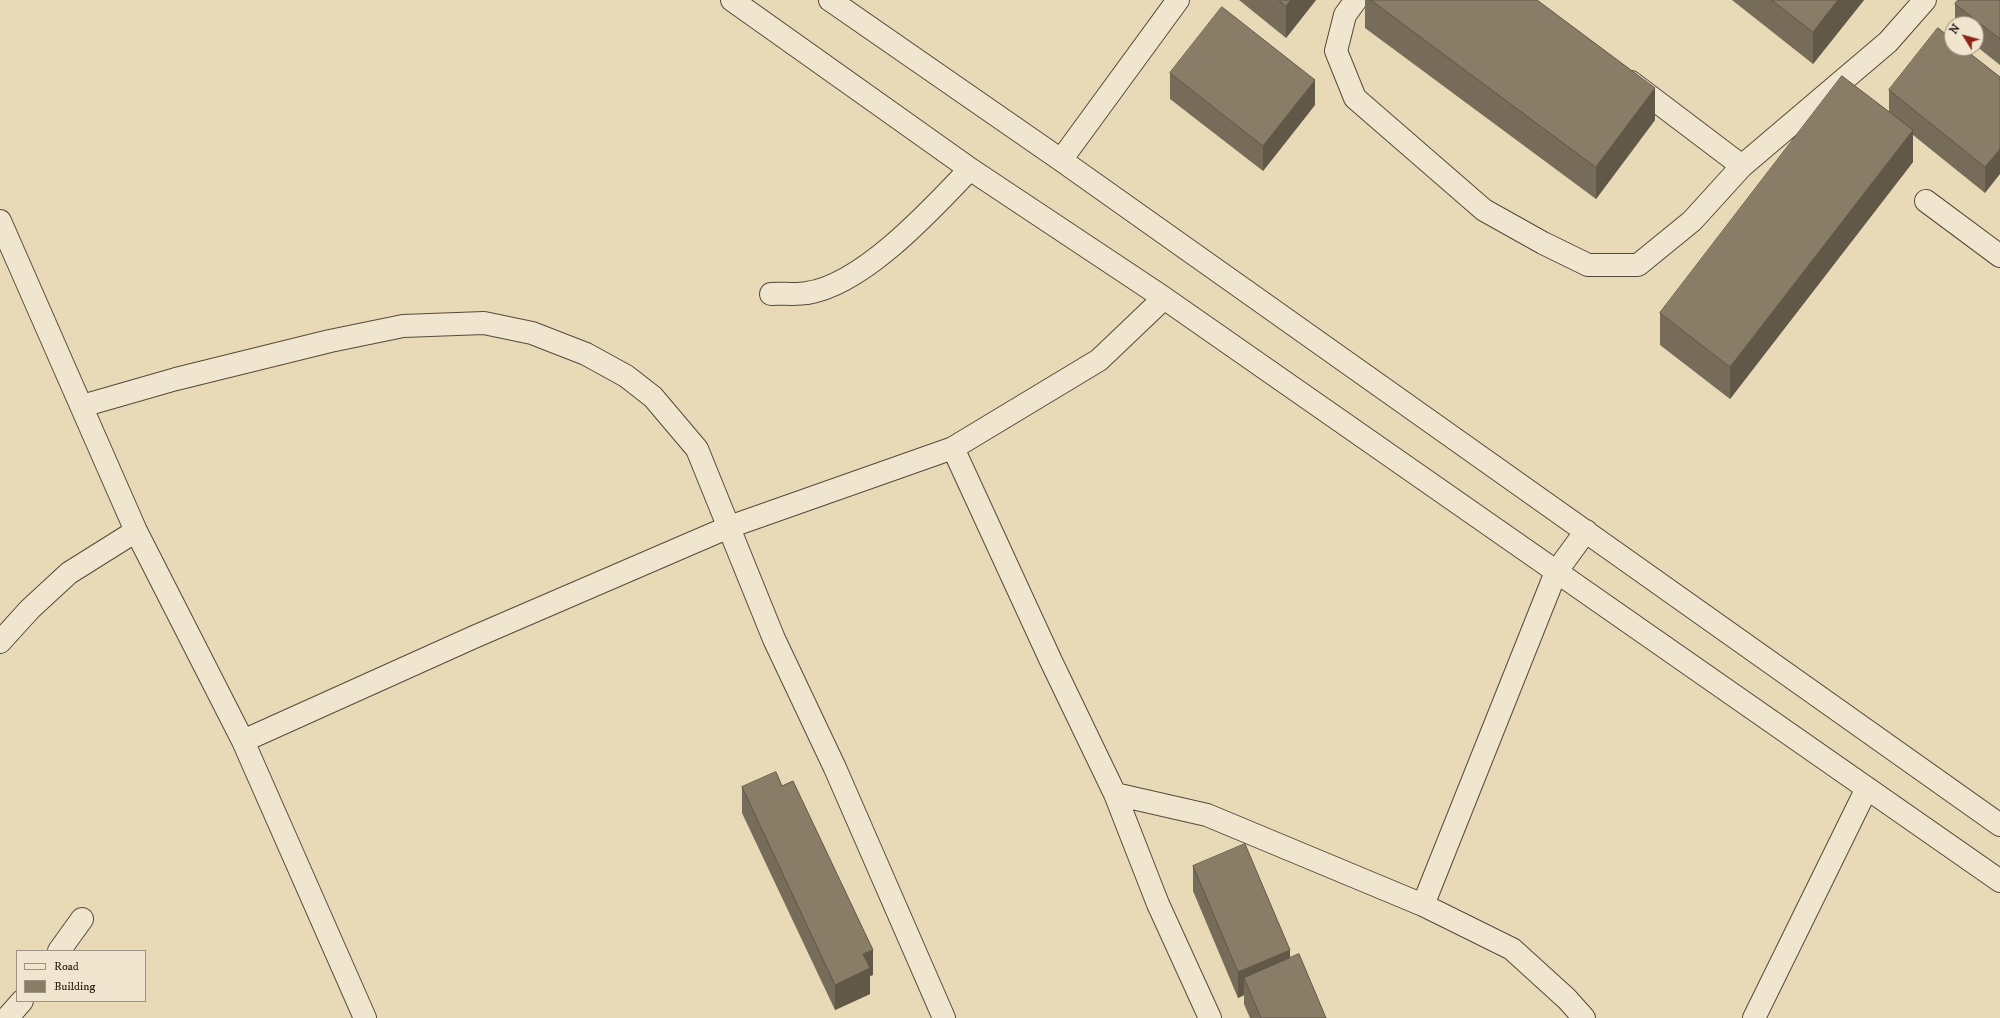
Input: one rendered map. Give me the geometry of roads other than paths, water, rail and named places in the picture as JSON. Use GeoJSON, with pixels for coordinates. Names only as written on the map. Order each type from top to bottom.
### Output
{"type":"FeatureCollection","features":[{"type":"Feature","properties":{"kind":"street"},"geometry":{"type":"LineString","coordinates":[[732,0],[970,169],[1164,298],[2000,881]]}},
{"type":"Feature","properties":{"kind":"street"},"geometry":{"type":"LineString","coordinates":[[830,0],[1061,160],[1998,821]]}},
{"type":"Feature","properties":{"kind":"street"},"geometry":{"type":"LineString","coordinates":[[1061,160],[1178,0]]}},
{"type":"Feature","properties":{"kind":"street"},"geometry":{"type":"LineString","coordinates":[[1356,0],[1345,15],[1336,51],[1355,98],[1484,210],[1543,243],[1588,265],[1638,265],[1692,222],[1742,166],[1888,42],[1925,0]]}},
{"type":"Feature","properties":{"kind":"street"},"geometry":{"type":"LineString","coordinates":[[1617,72],[1742,166]]}},
{"type":"Feature","properties":{"kind":"street"},"geometry":{"type":"LineString","coordinates":[[771,294],[808,293],[836,284],[870,262],[921,220],[970,169]]}},
{"type":"Feature","properties":{"kind":"street"},"geometry":{"type":"LineString","coordinates":[[1926,201],[2000,256]]}},
{"type":"Feature","properties":{"kind":"street"},"geometry":{"type":"LineString","coordinates":[[2,229],[82,406],[136,531],[243,741],[362,1017]]}},
{"type":"Feature","properties":{"kind":"street"},"geometry":{"type":"LineString","coordinates":[[243,741],[474,637],[729,527],[952,448],[1099,360],[1164,298]]}},
{"type":"Feature","properties":{"kind":"street"},"geometry":{"type":"LineString","coordinates":[[82,406],[176,379],[352,336],[403,326],[484,323],[532,333],[586,354],[626,376],[653,396],[697,449],[774,639],[834,768],[944,1018]]}},
{"type":"Feature","properties":{"kind":"street"},"geometry":{"type":"LineString","coordinates":[[952,448],[1051,661],[1115,794],[1158,904],[1210,1018]]}},
{"type":"Feature","properties":{"kind":"street"},"geometry":{"type":"LineString","coordinates":[[0,642],[30,609],[69,573],[136,531]]}},
{"type":"Feature","properties":{"kind":"street"},"geometry":{"type":"LineString","coordinates":[[1423,905],[1556,572],[1586,531]]}},
{"type":"Feature","properties":{"kind":"street"},"geometry":{"type":"LineString","coordinates":[[1754,1018],[1867,788]]}},
{"type":"Feature","properties":{"kind":"street"},"geometry":{"type":"LineString","coordinates":[[1115,794],[1207,815],[1423,905],[1512,949],[1567,999],[1584,1018]]}},
{"type":"Feature","properties":{"kind":"street"},"geometry":{"type":"LineString","coordinates":[[60,950],[82,919]]}},
{"type":"Feature","properties":{"kind":"street"},"geometry":{"type":"LineString","coordinates":[[7,1018],[21,1002]]}}]}
